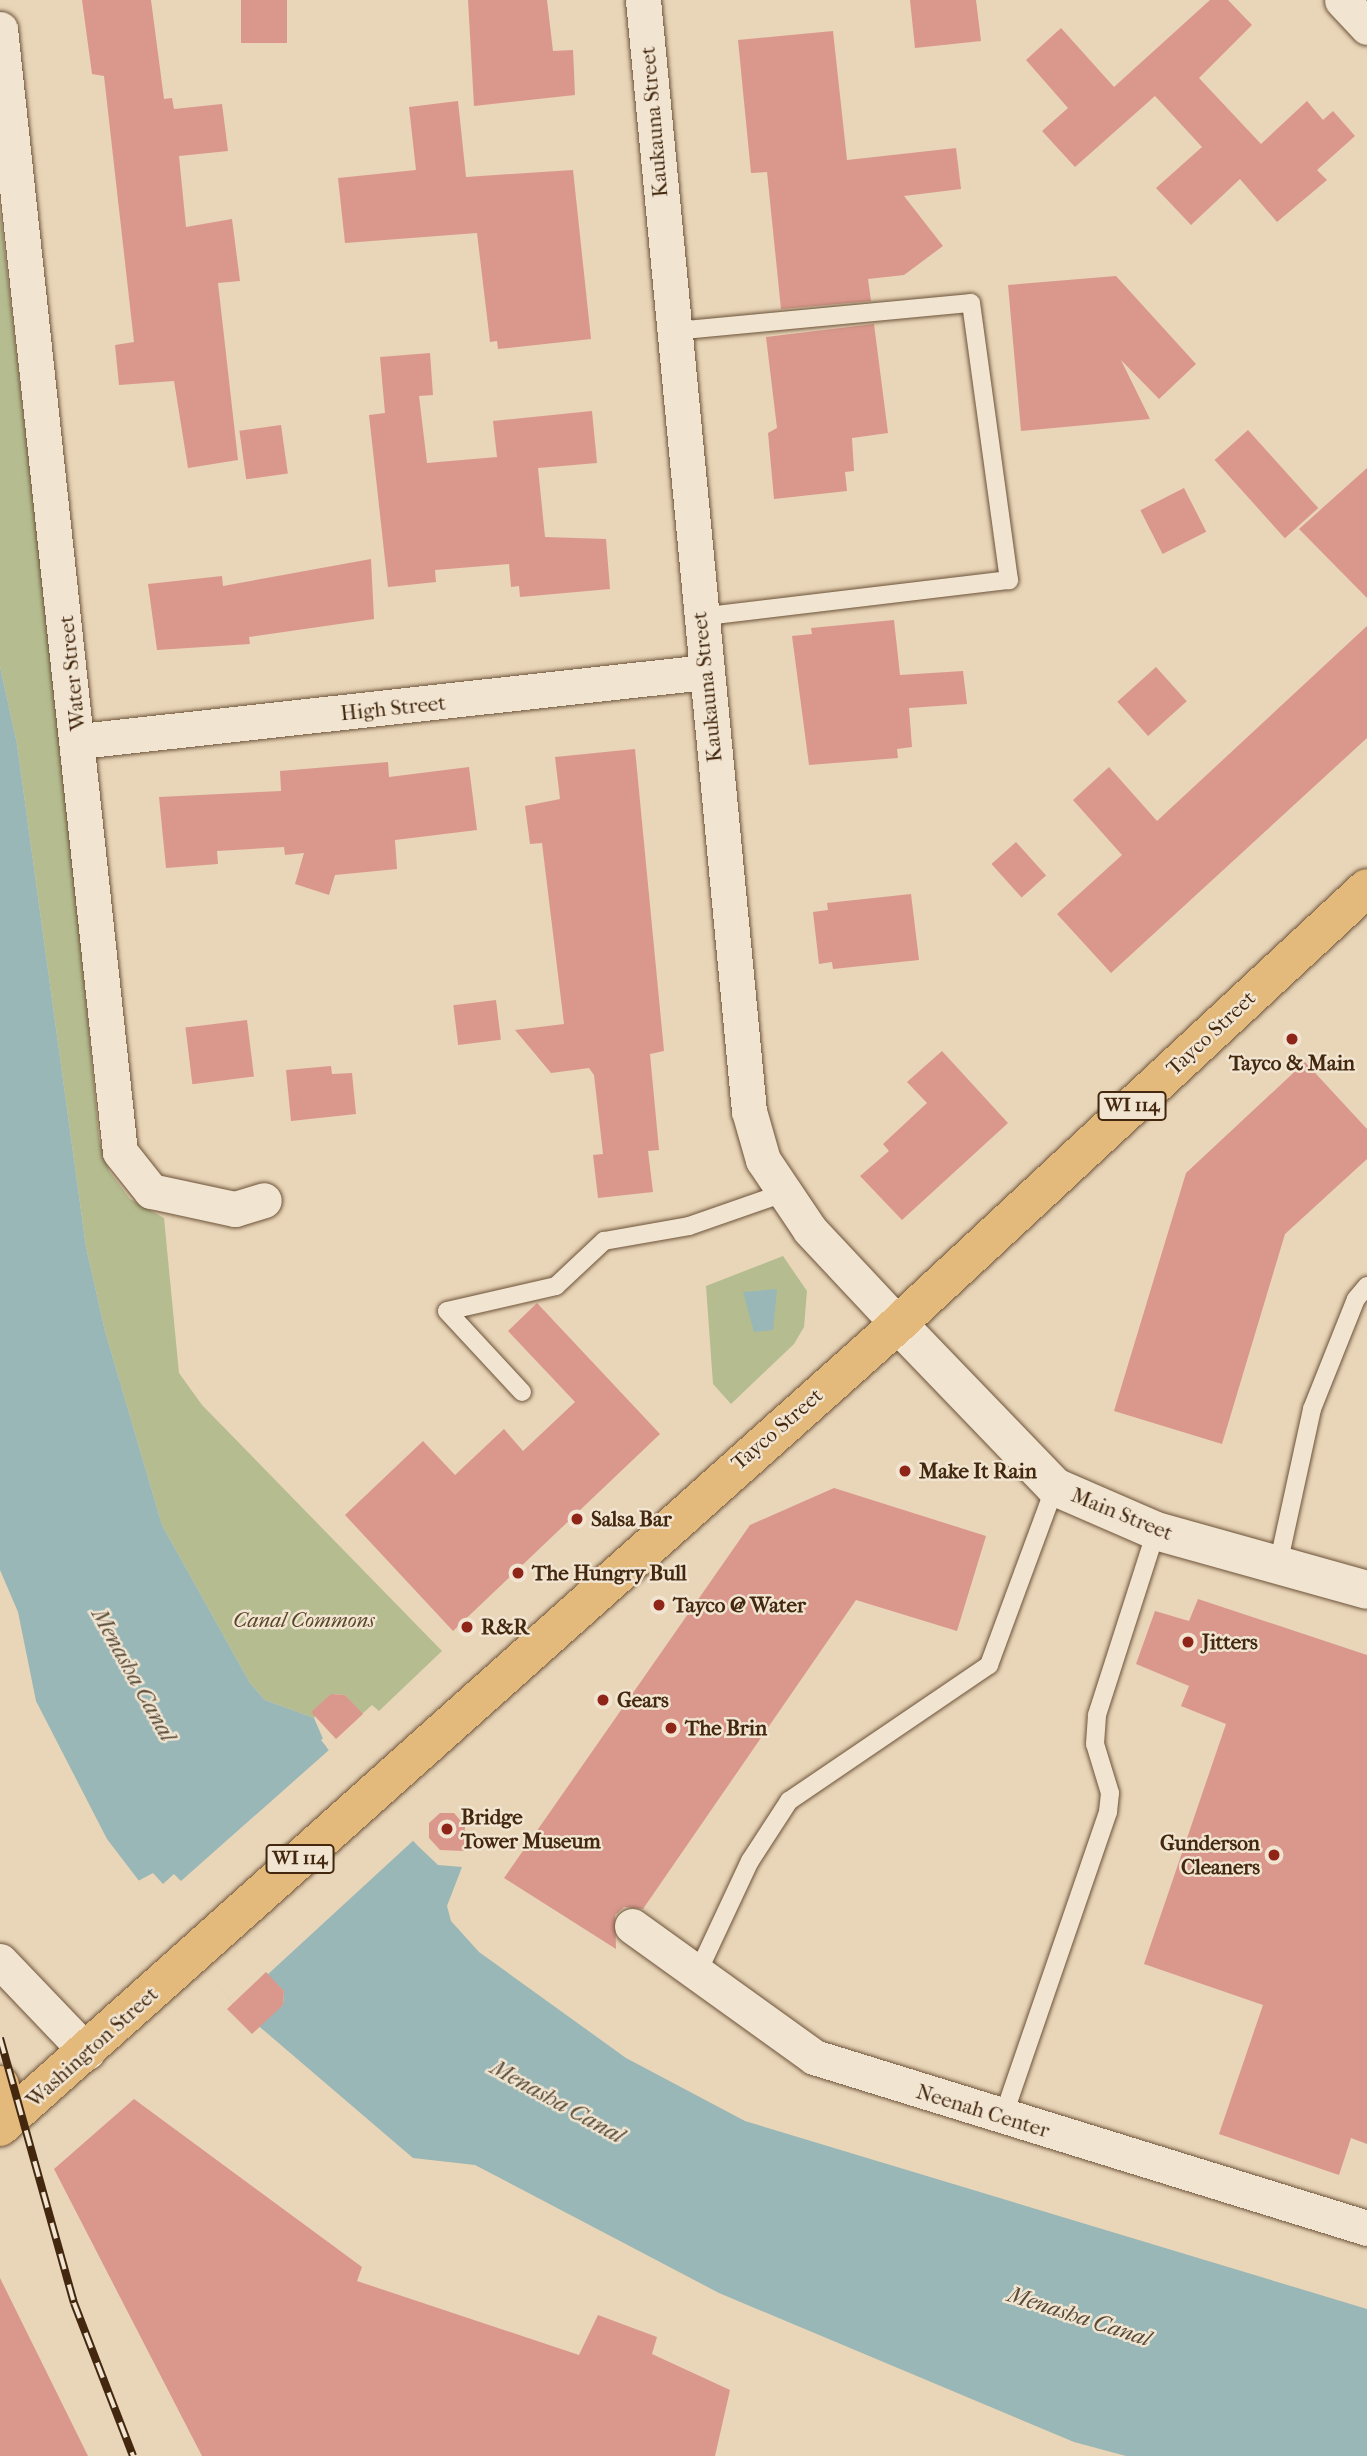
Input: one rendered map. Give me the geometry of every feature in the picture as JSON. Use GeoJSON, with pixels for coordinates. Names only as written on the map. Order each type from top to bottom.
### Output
{"type":"FeatureCollection","features":[{"type":"Feature","properties":{"kind":"main road","name":"Tayco Street"},"geometry":{"type":"LineString","coordinates":[[184,1966],[417,1752],[898,1324],[1367,888]]}},
{"type":"Feature","properties":{"kind":"main road","name":"Main Street"},"geometry":{"type":"LineString","coordinates":[[898,1324],[1055,1487],[1156,1531],[1367,1590]]}},
{"type":"Feature","properties":{"kind":"main road","name":"Washington Street"},"geometry":{"type":"LineString","coordinates":[[1,2126],[184,1966]]}},
{"type":"Feature","properties":{"kind":"main road"},"geometry":{"type":"LineString","coordinates":[[0,2085],[1,2126]]}},
{"type":"Feature","properties":{"kind":"street","name":"Kaukauna Street"},"geometry":{"type":"LineString","coordinates":[[643,0],[705,672],[749,1111],[764,1160],[784,1193],[898,1324]]}},
{"type":"Feature","properties":{"kind":"street"},"geometry":{"type":"LineString","coordinates":[[1342,0],[1367,27]]}},
{"type":"Feature","properties":{"kind":"street","name":"Water Street"},"geometry":{"type":"LineString","coordinates":[[0,29],[80,741],[120,1152],[151,1191],[235,1209],[264,1200]]}},
{"type":"Feature","properties":{"kind":"street","name":"High Street"},"geometry":{"type":"LineString","coordinates":[[80,741],[705,672]]}},
{"type":"Feature","properties":{"kind":"street","name":"Neenah Center"},"geometry":{"type":"LineString","coordinates":[[632,1926],[800,2051],[1003,2117],[1367,2228]]}},
{"type":"Feature","properties":{"kind":"street"},"geometry":{"type":"LineString","coordinates":[[0,1961],[87,2052]]}},
{"type":"Feature","properties":{"kind":"lane"},"geometry":{"type":"LineString","coordinates":[[674,331],[971,303],[1009,580],[700,617]]}},
{"type":"Feature","properties":{"kind":"lane"},"geometry":{"type":"LineString","coordinates":[[523,1392],[447,1311],[556,1286],[604,1241],[689,1226],[784,1193]]}},
{"type":"Feature","properties":{"kind":"lane"},"geometry":{"type":"LineString","coordinates":[[1278,1565],[1312,1409],[1356,1299],[1367,1286]]}},
{"type":"Feature","properties":{"kind":"lane"},"geometry":{"type":"LineString","coordinates":[[697,1974],[750,1861],[789,1801],[989,1665],[1055,1487]]}},
{"type":"Feature","properties":{"kind":"lane"},"geometry":{"type":"LineString","coordinates":[[1003,2117],[1108,1812],[1110,1793],[1095,1744],[1097,1715],[1156,1531]]}},
{"type":"Feature","properties":{"kind":"green space","name":"Canal Commons"},"geometry":{"type":"Polygon","coordinates":[[[0,210],[66,784],[99,1139],[109,1171],[130,1199],[164,1218],[179,1373],[202,1405],[442,1651],[379,1711],[372,1705],[362,1714],[345,1695],[331,1694],[314,1718],[265,1700],[250,1683],[162,1525],[105,1331],[86,1247],[17,744],[0,666],[0,210]]]}},
{"type":"Feature","properties":{"kind":"green space"},"geometry":{"type":"Polygon","coordinates":[[[783,1256],[807,1291],[804,1327],[794,1344],[731,1404],[713,1384],[706,1286],[783,1256]]]}},
{"type":"Feature","properties":{"kind":"water","name":"Menasha Canal"},"geometry":{"type":"Polygon","coordinates":[[[0,666],[17,744],[86,1247],[105,1331],[162,1525],[250,1683],[265,1700],[314,1718],[327,1748],[418,1846],[438,1865],[462,1867],[447,1906],[451,1921],[479,1952],[626,2058],[745,2121],[1367,2309],[1367,2456],[1126,2456],[1074,2442],[719,2293],[475,2165],[413,2158],[233,2004],[107,1839],[36,1701],[18,1612],[0,1570],[0,666]]]}},
{"type":"Feature","properties":{"kind":"water"},"geometry":{"type":"Polygon","coordinates":[[[777,1289],[773,1330],[754,1332],[743,1292],[777,1289]]]}},
{"type":"Feature","properties":{"kind":"pier"},"geometry":{"type":"Polygon","coordinates":[[[326,1736],[416,1838],[266,1976],[284,1991],[283,2005],[252,2028],[136,1882],[153,1873],[163,1884],[174,1874],[181,1881],[329,1750],[321,1740],[326,1736]]]}},
{"type":"Feature","properties":{"kind":"building"},"geometry":{"type":"Polygon","coordinates":[[[82,0],[151,0],[164,99],[172,98],[174,109],[222,104],[228,151],[179,156],[186,227],[232,219],[240,281],[218,283],[238,460],[188,468],[174,381],[119,385],[115,345],[134,342],[104,76],[92,74],[82,0]]]}},
{"type":"Feature","properties":{"kind":"building"},"geometry":{"type":"Polygon","coordinates":[[[241,0],[287,0],[287,43],[241,43],[241,0]]]}},
{"type":"Feature","properties":{"kind":"building"},"geometry":{"type":"Polygon","coordinates":[[[468,0],[547,0],[553,51],[573,50],[575,95],[474,106],[468,0]]]}},
{"type":"Feature","properties":{"kind":"building"},"geometry":{"type":"Polygon","coordinates":[[[910,0],[976,0],[981,41],[915,48],[910,0]]]}},
{"type":"Feature","properties":{"kind":"building"},"geometry":{"type":"Polygon","coordinates":[[[1210,0],[1228,0],[1252,25],[1199,78],[1261,144],[1307,101],[1323,120],[1333,111],[1355,136],[1317,170],[1327,180],[1277,222],[1240,179],[1191,225],[1156,188],[1202,147],[1155,96],[1075,167],[1042,131],[1068,108],[1026,60],[1061,28],[1114,87],[1210,0]]]}},
{"type":"Feature","properties":{"kind":"building"},"geometry":{"type":"Polygon","coordinates":[[[833,31],[847,160],[956,148],[961,189],[904,196],[943,246],[904,275],[868,279],[871,301],[781,309],[767,172],[751,173],[738,40],[833,31]]]}},
{"type":"Feature","properties":{"kind":"building"},"geometry":{"type":"Polygon","coordinates":[[[458,101],[466,177],[573,170],[591,339],[498,349],[497,341],[490,342],[477,233],[345,243],[338,178],[416,170],[409,107],[458,101]]]}},
{"type":"Feature","properties":{"kind":"building"},"geometry":{"type":"Polygon","coordinates":[[[1116,276],[1196,364],[1159,399],[1121,360],[1150,419],[1021,431],[1008,285],[1116,276]]]}},
{"type":"Feature","properties":{"kind":"building"},"geometry":{"type":"Polygon","coordinates":[[[874,324],[888,433],[852,438],[854,471],[845,472],[847,491],[774,499],[768,433],[777,428],[766,337],[874,324]]]}},
{"type":"Feature","properties":{"kind":"building"},"geometry":{"type":"Polygon","coordinates":[[[430,353],[433,395],[419,396],[427,463],[497,457],[493,421],[592,411],[597,463],[538,468],[545,537],[606,539],[610,589],[520,597],[519,586],[511,587],[509,564],[435,570],[436,582],[388,587],[369,415],[385,413],[380,357],[430,353]]]}},
{"type":"Feature","properties":{"kind":"building"},"geometry":{"type":"Polygon","coordinates":[[[281,425],[288,474],[246,479],[239,431],[281,425]]]}},
{"type":"Feature","properties":{"kind":"building"},"geometry":{"type":"Polygon","coordinates":[[[1248,430],[1318,508],[1285,538],[1215,460],[1248,430]]]}},
{"type":"Feature","properties":{"kind":"building"},"geometry":{"type":"Polygon","coordinates":[[[1367,468],[1367,598],[1299,529],[1367,468]]]}},
{"type":"Feature","properties":{"kind":"building"},"geometry":{"type":"Polygon","coordinates":[[[1184,488],[1206,532],[1163,554],[1140,510],[1184,488]]]}},
{"type":"Feature","properties":{"kind":"building"},"geometry":{"type":"Polygon","coordinates":[[[371,559],[374,619],[249,637],[250,644],[157,650],[148,584],[222,576],[223,586],[371,559]]]}},
{"type":"Feature","properties":{"kind":"building"},"geometry":{"type":"Polygon","coordinates":[[[894,620],[900,675],[963,671],[967,704],[909,708],[912,747],[897,749],[898,758],[809,765],[792,636],[812,634],[811,628],[894,620]]]}},
{"type":"Feature","properties":{"kind":"building"},"geometry":{"type":"Polygon","coordinates":[[[1367,626],[1367,738],[1111,973],[1057,914],[1122,855],[1073,800],[1109,767],[1157,821],[1367,626]]]}},
{"type":"Feature","properties":{"kind":"building"},"geometry":{"type":"Polygon","coordinates":[[[1156,667],[1187,701],[1148,736],[1117,702],[1156,667]]]}},
{"type":"Feature","properties":{"kind":"building"},"geometry":{"type":"Polygon","coordinates":[[[635,749],[664,1051],[650,1054],[659,1150],[648,1151],[653,1192],[598,1198],[593,1155],[603,1154],[594,1075],[589,1068],[551,1073],[515,1030],[564,1024],[542,843],[530,844],[525,806],[560,799],[555,757],[635,749]]]}},
{"type":"Feature","properties":{"kind":"building"},"geometry":{"type":"Polygon","coordinates":[[[388,762],[389,777],[469,767],[477,830],[395,840],[397,869],[335,875],[329,895],[295,884],[304,853],[285,855],[284,847],[217,851],[218,864],[166,868],[159,797],[281,791],[280,771],[388,762]]]}},
{"type":"Feature","properties":{"kind":"building"},"geometry":{"type":"Polygon","coordinates":[[[1016,842],[1046,875],[1022,898],[991,864],[1016,842]]]}},
{"type":"Feature","properties":{"kind":"building"},"geometry":{"type":"Polygon","coordinates":[[[911,894],[919,960],[833,969],[832,962],[819,964],[813,912],[828,910],[827,903],[911,894]]]}},
{"type":"Feature","properties":{"kind":"building"},"geometry":{"type":"Polygon","coordinates":[[[496,1000],[501,1040],[458,1045],[453,1005],[496,1000]]]}},
{"type":"Feature","properties":{"kind":"building"},"geometry":{"type":"Polygon","coordinates":[[[247,1020],[254,1077],[192,1084],[185,1028],[247,1020]]]}},
{"type":"Feature","properties":{"kind":"building"},"geometry":{"type":"Polygon","coordinates":[[[942,1051],[1008,1123],[902,1220],[860,1176],[889,1151],[883,1144],[927,1103],[907,1082],[942,1051]]]}},
{"type":"Feature","properties":{"kind":"building"},"geometry":{"type":"Polygon","coordinates":[[[1305,1062],[1367,1129],[1367,1159],[1285,1234],[1222,1444],[1114,1411],[1186,1173],[1305,1062]]]}},
{"type":"Feature","properties":{"kind":"building"},"geometry":{"type":"Polygon","coordinates":[[[331,1066],[332,1074],[352,1073],[356,1114],[291,1121],[286,1070],[331,1066]]]}},
{"type":"Feature","properties":{"kind":"building"},"geometry":{"type":"Polygon","coordinates":[[[537,1303],[660,1434],[453,1631],[345,1515],[423,1441],[455,1475],[504,1429],[523,1451],[575,1402],[508,1331],[537,1303]]]}},
{"type":"Feature","properties":{"kind":"building","name":"The Brin"},"geometry":{"type":"Polygon","coordinates":[[[834,1488],[986,1536],[957,1631],[856,1600],[643,1909],[624,1907],[615,1915],[616,1949],[504,1878],[750,1525],[834,1488]]]}},
{"type":"Feature","properties":{"kind":"building","name":"Gunderson Cleaners"},"geometry":{"type":"Polygon","coordinates":[[[1198,1599],[1367,1655],[1367,2144],[1351,2138],[1339,2175],[1219,2134],[1263,2005],[1144,1964],[1226,1724],[1181,1706],[1189,1686],[1136,1664],[1155,1611],[1189,1621],[1198,1599]]]}},
{"type":"Feature","properties":{"kind":"building"},"geometry":{"type":"Polygon","coordinates":[[[331,1694],[345,1695],[363,1714],[336,1739],[311,1712],[331,1694]]]}},
{"type":"Feature","properties":{"kind":"building","name":"Bridge Tower Museum"},"geometry":{"type":"Polygon","coordinates":[[[440,1813],[454,1813],[465,1826],[464,1851],[440,1850],[429,1838],[429,1823],[440,1813]]]}},
{"type":"Feature","properties":{"kind":"building"},"geometry":{"type":"Polygon","coordinates":[[[266,1972],[284,1991],[283,2005],[252,2034],[227,2009],[266,1972]]]}},
{"type":"Feature","properties":{"kind":"building"},"geometry":{"type":"Polygon","coordinates":[[[134,2099],[362,2267],[357,2281],[579,2355],[598,2315],[657,2337],[652,2354],[730,2390],[715,2456],[202,2456],[54,2169],[134,2099]]]}},
{"type":"Feature","properties":{"kind":"building"},"geometry":{"type":"Polygon","coordinates":[[[0,2278],[88,2456],[0,2456],[0,2278]]]}},
{"type":"Feature","properties":{"kind":"railway"},"geometry":{"type":"LineString","coordinates":[[0,2038],[74,2303],[133,2456]]}},
{"type":"Feature","properties":{"kind":"place","name":"Tayco & Main"},"geometry":{"type":"Point","coordinates":[1292,1039]}},
{"type":"Feature","properties":{"kind":"place","name":"Make It Rain"},"geometry":{"type":"Point","coordinates":[905,1471]}},
{"type":"Feature","properties":{"kind":"place","name":"Salsa Bar"},"geometry":{"type":"Point","coordinates":[577,1519]}},
{"type":"Feature","properties":{"kind":"place","name":"The Hungry Bull"},"geometry":{"type":"Point","coordinates":[518,1573]}},
{"type":"Feature","properties":{"kind":"place","name":"Tayco @ Water"},"geometry":{"type":"Point","coordinates":[659,1605]}},
{"type":"Feature","properties":{"kind":"place","name":"R&R"},"geometry":{"type":"Point","coordinates":[467,1627]}},
{"type":"Feature","properties":{"kind":"place","name":"Jitters"},"geometry":{"type":"Point","coordinates":[1188,1642]}},
{"type":"Feature","properties":{"kind":"place","name":"Gears"},"geometry":{"type":"Point","coordinates":[603,1700]}},
{"type":"Feature","properties":{"kind":"place","name":"The Brin"},"geometry":{"type":"Point","coordinates":[671,1728]}},
{"type":"Feature","properties":{"kind":"place","name":"Bridge Tower Museum"},"geometry":{"type":"Point","coordinates":[447,1829]}},
{"type":"Feature","properties":{"kind":"place","name":"Gunderson Cleaners"},"geometry":{"type":"Point","coordinates":[1274,1855]}}]}
